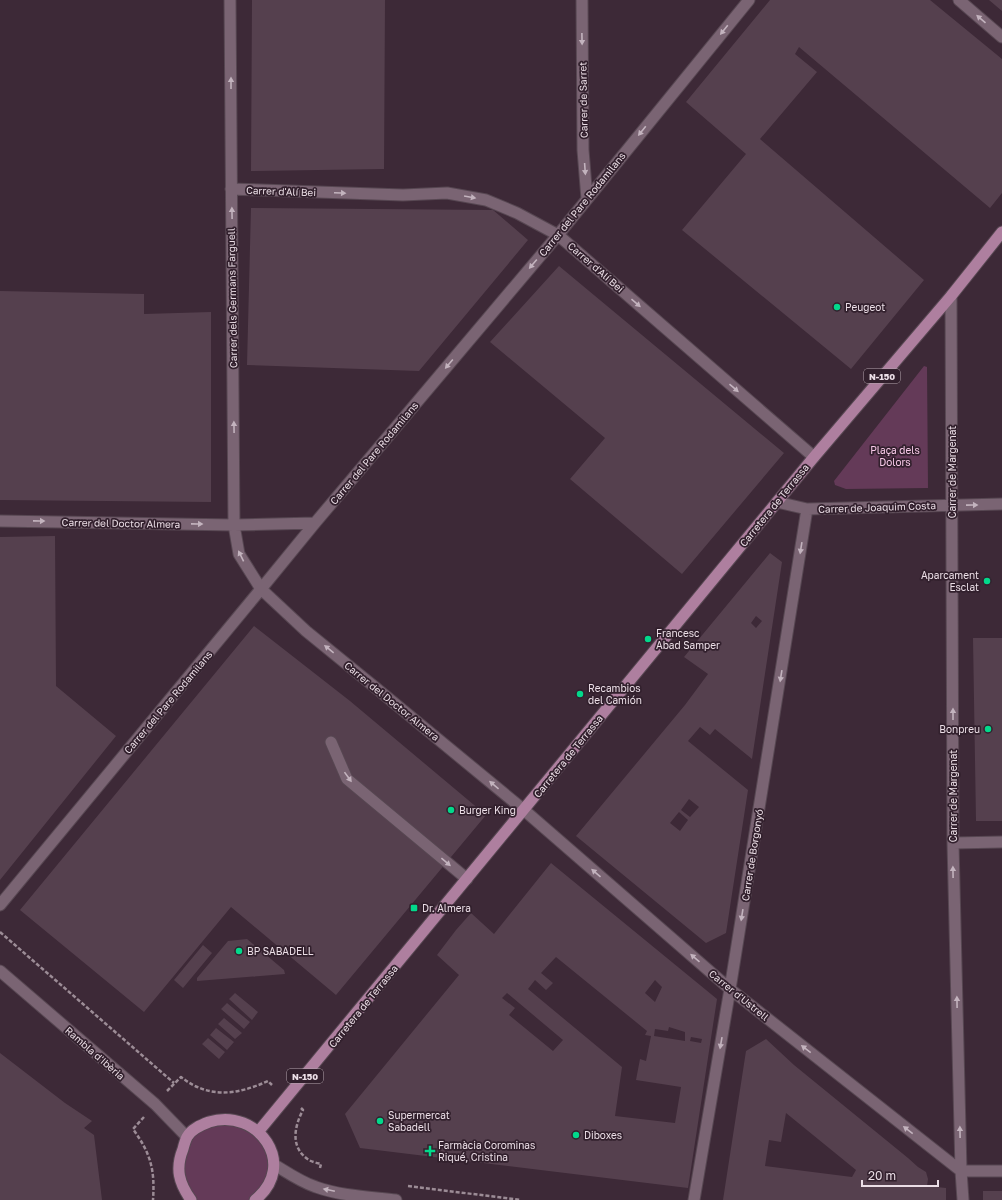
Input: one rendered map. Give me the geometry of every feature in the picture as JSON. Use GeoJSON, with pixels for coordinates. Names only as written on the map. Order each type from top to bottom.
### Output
{"type":"FeatureCollection","features":[{"type":"Feature","properties":{"kind":"main road","name":"Carretera de Terrassa"},"geometry":{"type":"LineString","coordinates":[[258,1132],[814,457],[951,296],[1002,232]]}},
{"type":"Feature","properties":{"kind":"main road"},"geometry":{"type":"LineString","coordinates":[[191,1200],[182,1188],[178,1174],[181,1153],[187,1137],[193,1130],[202,1124],[225,1119],[235,1120],[247,1124],[258,1132],[267,1142],[273,1155],[275,1165],[271,1178],[267,1188],[255,1200]]}},
{"type":"Feature","properties":{"kind":"street","name":"Carrer dels Germans Farguell"},"geometry":{"type":"LineString","coordinates":[[230,0],[234,525],[238,554],[261,589]]}},
{"type":"Feature","properties":{"kind":"street","name":"Carrer de Sarret"},"geometry":{"type":"LineString","coordinates":[[582,0],[584,150],[587,199]]}},
{"type":"Feature","properties":{"kind":"street","name":"Carrer del Pare Rodamilans"},"geometry":{"type":"LineString","coordinates":[[0,905],[315,523],[558,235],[748,0]]}},
{"type":"Feature","properties":{"kind":"street"},"geometry":{"type":"LineString","coordinates":[[959,0],[1002,37]]}},
{"type":"Feature","properties":{"kind":"street","name":"Carrer d'Alí Bei"},"geometry":{"type":"LineString","coordinates":[[231,189],[403,195],[447,193],[486,200],[517,213],[558,235],[814,457]]}},
{"type":"Feature","properties":{"kind":"street","name":"Carrer de Margenat"},"geometry":{"type":"LineString","coordinates":[[951,296],[953,505],[952,843],[963,1200]]}},
{"type":"Feature","properties":{"kind":"street","name":"Carrer de Joaquim Costa"},"geometry":{"type":"LineString","coordinates":[[777,502],[807,509],[1002,504]]}},
{"type":"Feature","properties":{"kind":"street","name":"Carrer de Borgonyó"},"geometry":{"type":"LineString","coordinates":[[694,1200],[730,989],[807,509]]}},
{"type":"Feature","properties":{"kind":"street","name":"Carrer del Doctor Almera"},"geometry":{"type":"LineString","coordinates":[[0,521],[234,525],[315,523]]}},
{"type":"Feature","properties":{"kind":"street","name":"Carrer del Doctor Almera"},"geometry":{"type":"LineString","coordinates":[[261,589],[306,631],[524,810]]}},
{"type":"Feature","properties":{"kind":"street"},"geometry":{"type":"LineString","coordinates":[[331,742],[347,779],[467,879]]}},
{"type":"Feature","properties":{"kind":"street","name":"Carrer d'Ustrell"},"geometry":{"type":"LineString","coordinates":[[524,810],[730,989],[961,1171]]}},
{"type":"Feature","properties":{"kind":"street"},"geometry":{"type":"LineString","coordinates":[[952,843],[1002,842]]}},
{"type":"Feature","properties":{"kind":"street","name":"Rambla d'Ibèria"},"geometry":{"type":"LineString","coordinates":[[0,971],[155,1104],[187,1137]]}},
{"type":"Feature","properties":{"kind":"street"},"geometry":{"type":"LineString","coordinates":[[275,1165],[316,1188],[396,1200]]}},
{"type":"Feature","properties":{"kind":"street"},"geometry":{"type":"LineString","coordinates":[[961,1171],[1002,1171]]}},
{"type":"Feature","properties":{"kind":"path"},"geometry":{"type":"LineString","coordinates":[[0,932],[174,1083]]}},
{"type":"Feature","properties":{"kind":"path"},"geometry":{"type":"LineString","coordinates":[[181,1077],[190,1084],[213,1092],[232,1093],[268,1081]]}},
{"type":"Feature","properties":{"kind":"path"},"geometry":{"type":"LineString","coordinates":[[303,1110],[297,1122],[295,1136],[299,1151],[310,1160],[321,1164]]}},
{"type":"Feature","properties":{"kind":"path"},"geometry":{"type":"LineString","coordinates":[[133,1128],[151,1162],[154,1174],[153,1200]]}},
{"type":"Feature","properties":{"kind":"path"},"geometry":{"type":"LineString","coordinates":[[404,1186],[521,1200]]}},
{"type":"Feature","properties":{"kind":"green space","name":"Plaça dels Dolors"},"geometry":{"type":"Polygon","coordinates":[[[924,366],[927,367],[928,488],[846,489],[835,485],[834,481],[924,366]]]}},
{"type":"Feature","properties":{"kind":"green space"},"geometry":{"type":"Polygon","coordinates":[[[226,1114],[241,1117],[270,1150],[267,1183],[253,1200],[193,1200],[174,1161],[178,1146],[185,1132],[196,1122],[210,1115],[226,1114]]]}},
{"type":"Feature","properties":{"kind":"building"},"geometry":{"type":"Polygon","coordinates":[[[252,0],[385,0],[384,169],[251,171],[252,0]]]}},
{"type":"Feature","properties":{"kind":"building"},"geometry":{"type":"Polygon","coordinates":[[[770,0],[930,0],[1002,59],[1002,193],[990,208],[799,47],[795,54],[817,72],[760,139],[924,280],[851,369],[682,230],[746,154],[686,102],[770,0]]]}},
{"type":"Feature","properties":{"kind":"building"},"geometry":{"type":"Polygon","coordinates":[[[989,0],[1002,0],[1002,11],[989,0]]]}},
{"type":"Feature","properties":{"kind":"building"},"geometry":{"type":"Polygon","coordinates":[[[251,208],[493,210],[528,240],[419,371],[247,365],[251,208]]]}},
{"type":"Feature","properties":{"kind":"building"},"geometry":{"type":"Polygon","coordinates":[[[559,266],[784,453],[682,574],[570,479],[605,438],[490,342],[559,266]]]}},
{"type":"Feature","properties":{"kind":"building"},"geometry":{"type":"Polygon","coordinates":[[[0,291],[144,294],[144,314],[211,312],[211,502],[0,500],[0,291]]]}},
{"type":"Feature","properties":{"kind":"building"},"geometry":{"type":"Polygon","coordinates":[[[55,536],[56,686],[116,736],[0,880],[0,537],[55,536]]]}},
{"type":"Feature","properties":{"kind":"building"},"geometry":{"type":"Polygon","coordinates":[[[770,553],[782,562],[752,759],[715,729],[710,735],[700,727],[688,741],[748,790],[726,933],[706,943],[576,836],[685,705],[708,674],[684,657],[770,553]],[[756,616],[751,623],[756,628],[762,621],[756,616]],[[689,799],[681,810],[690,817],[699,807],[689,799]],[[679,812],[670,823],[680,831],[688,820],[679,812]]]}},
{"type":"Feature","properties":{"kind":"building"},"geometry":{"type":"Polygon","coordinates":[[[254,626],[350,701],[486,815],[336,995],[231,907],[144,1012],[20,910],[254,626]]]}},
{"type":"Feature","properties":{"kind":"building","name":"Bonpreu"},"geometry":{"type":"Polygon","coordinates":[[[973,638],[1002,638],[1002,821],[976,821],[973,638]]]}},
{"type":"Feature","properties":{"kind":"building"},"geometry":{"type":"Polygon","coordinates":[[[551,863],[717,999],[688,1188],[360,1148],[345,1114],[459,975],[437,955],[471,913],[494,934],[551,863]],[[556,957],[541,973],[553,983],[546,990],[535,980],[528,989],[622,1067],[615,1116],[675,1123],[681,1087],[636,1080],[640,1059],[646,1061],[651,1036],[645,1035],[647,1031],[556,957]],[[655,980],[645,993],[655,1002],[662,987],[655,980]],[[507,993],[502,998],[515,1008],[509,1015],[553,1051],[563,1040],[507,993]],[[669,1027],[668,1031],[655,1029],[654,1036],[685,1041],[685,1032],[669,1027]],[[691,1037],[690,1041],[701,1043],[702,1039],[691,1037]]]}},
{"type":"Feature","properties":{"kind":"building"},"geometry":{"type":"Polygon","coordinates":[[[247,939],[284,970],[285,974],[197,981],[197,978],[228,941],[247,939]]]}},
{"type":"Feature","properties":{"kind":"building"},"geometry":{"type":"Polygon","coordinates":[[[203,945],[212,953],[183,988],[174,980],[203,945]]]}},
{"type":"Feature","properties":{"kind":"building"},"geometry":{"type":"Polygon","coordinates":[[[235,993],[258,1012],[252,1020],[229,999],[235,993]]]}},
{"type":"Feature","properties":{"kind":"building"},"geometry":{"type":"Polygon","coordinates":[[[227,1003],[250,1022],[244,1029],[221,1009],[227,1003]]]}},
{"type":"Feature","properties":{"kind":"building"},"geometry":{"type":"Polygon","coordinates":[[[224,1018],[242,1033],[235,1039],[218,1024],[224,1018]]]}},
{"type":"Feature","properties":{"kind":"building"},"geometry":{"type":"Polygon","coordinates":[[[216,1028],[234,1042],[227,1050],[210,1035],[216,1028]]]}},
{"type":"Feature","properties":{"kind":"building"},"geometry":{"type":"Polygon","coordinates":[[[208,1038],[225,1052],[219,1059],[202,1044],[208,1038]]]}},
{"type":"Feature","properties":{"kind":"building"},"geometry":{"type":"Polygon","coordinates":[[[766,1039],[794,1065],[926,1172],[928,1179],[927,1186],[946,1188],[946,1200],[723,1200],[746,1051],[766,1039]],[[786,1113],[781,1142],[769,1140],[765,1166],[852,1177],[856,1170],[786,1113]]]}},
{"type":"Feature","properties":{"kind":"building"},"geometry":{"type":"Polygon","coordinates":[[[0,1053],[65,1103],[92,1121],[84,1128],[94,1135],[102,1200],[0,1200],[0,1053]]]}},
{"type":"Feature","properties":{"kind":"building"},"geometry":{"type":"Polygon","coordinates":[[[983,1191],[1002,1191],[1002,1200],[983,1200],[983,1191]]]}},
{"type":"Feature","properties":{"kind":"place","name":"Peugeot"},"geometry":{"type":"Point","coordinates":[837,307]}},
{"type":"Feature","properties":{"kind":"place","name":"Aparcament Esclat"},"geometry":{"type":"Point","coordinates":[987,581]}},
{"type":"Feature","properties":{"kind":"place","name":"Francesc Abad Samper"},"geometry":{"type":"Point","coordinates":[648,639]}},
{"type":"Feature","properties":{"kind":"place","name":"Recambios del Camión"},"geometry":{"type":"Point","coordinates":[580,694]}},
{"type":"Feature","properties":{"kind":"place","name":"Bonpreu"},"geometry":{"type":"Point","coordinates":[988,729]}},
{"type":"Feature","properties":{"kind":"place","name":"Burger King"},"geometry":{"type":"Point","coordinates":[451,810]}},
{"type":"Feature","properties":{"kind":"place","name":"Dr. Almera"},"geometry":{"type":"Point","coordinates":[414,908]}},
{"type":"Feature","properties":{"kind":"place","name":"BP SABADELL"},"geometry":{"type":"Point","coordinates":[239,951]}},
{"type":"Feature","properties":{"kind":"place","name":"Supermercat Sabadell"},"geometry":{"type":"Point","coordinates":[380,1121]}},
{"type":"Feature","properties":{"kind":"place","name":"Diboxes"},"geometry":{"type":"Point","coordinates":[576,1135]}},
{"type":"Feature","properties":{"kind":"place","name":"Farmàcia Corominas Riqué, Cristina"},"geometry":{"type":"Point","coordinates":[430,1151]}}]}
